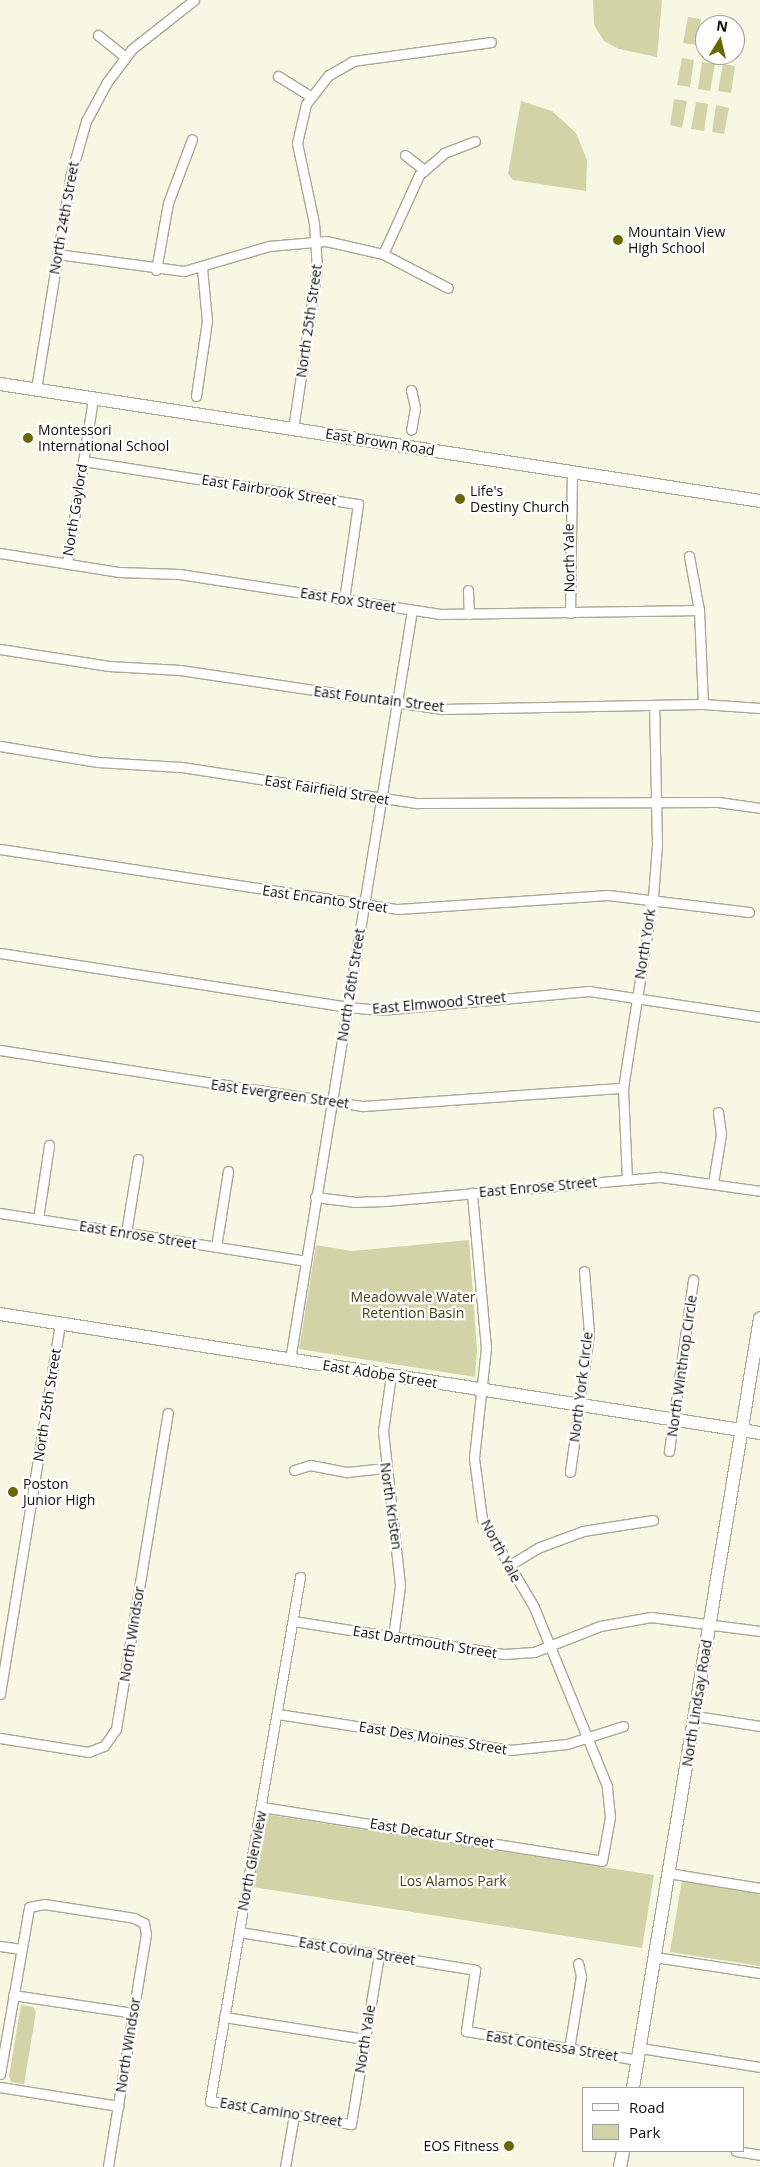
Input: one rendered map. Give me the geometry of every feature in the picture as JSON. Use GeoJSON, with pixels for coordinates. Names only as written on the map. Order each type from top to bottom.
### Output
{"type":"FeatureCollection","features":[{"type":"Feature","properties":{"kind":"main road","name":"East Brown Road"},"geometry":{"type":"LineString","coordinates":[[0,384],[760,502]]}},
{"type":"Feature","properties":{"kind":"main road","name":"East Adobe Street"},"geometry":{"type":"LineString","coordinates":[[0,1314],[760,1433]]}},
{"type":"Feature","properties":{"kind":"main road","name":"North Lindsay Road"},"geometry":{"type":"LineString","coordinates":[[633,2087],[760,1318]]}},
{"type":"Feature","properties":{"kind":"main road"},"geometry":{"type":"LineString","coordinates":[[620,2167],[623,2152]]}},
{"type":"Feature","properties":{"kind":"street"},"geometry":{"type":"LineString","coordinates":[[174,0],[180,8]]}},
{"type":"Feature","properties":{"kind":"street","name":"North 24th Street"},"geometry":{"type":"LineString","coordinates":[[36,389],[57,254],[81,135],[100,94],[125,57],[180,8],[194,0]]}},
{"type":"Feature","properties":{"kind":"street"},"geometry":{"type":"LineString","coordinates":[[98,35],[125,57]]}},
{"type":"Feature","properties":{"kind":"street","name":"North 25th Street"},"geometry":{"type":"LineString","coordinates":[[293,429],[316,284],[317,241],[297,143],[302,114],[310,96],[329,75],[362,58],[491,42]]}},
{"type":"Feature","properties":{"kind":"street"},"geometry":{"type":"LineString","coordinates":[[278,76],[310,96]]}},
{"type":"Feature","properties":{"kind":"street"},"geometry":{"type":"LineString","coordinates":[[156,270],[168,203],[192,139]]}},
{"type":"Feature","properties":{"kind":"street"},"geometry":{"type":"LineString","coordinates":[[384,254],[408,194],[424,170],[451,149],[475,141]]}},
{"type":"Feature","properties":{"kind":"street"},"geometry":{"type":"LineString","coordinates":[[405,155],[424,170]]}},
{"type":"Feature","properties":{"kind":"street"},"geometry":{"type":"LineString","coordinates":[[57,254],[156,270],[202,268],[269,246],[317,241],[384,254],[448,288]]}},
{"type":"Feature","properties":{"kind":"street"},"geometry":{"type":"LineString","coordinates":[[196,396],[207,320],[202,268]]}},
{"type":"Feature","properties":{"kind":"street"},"geometry":{"type":"LineString","coordinates":[[411,390],[415,408],[411,430]]}},
{"type":"Feature","properties":{"kind":"street","name":"North Gaylord"},"geometry":{"type":"LineString","coordinates":[[67,564],[94,398]]}},
{"type":"Feature","properties":{"kind":"street","name":"East Fairbrook Street"},"geometry":{"type":"LineString","coordinates":[[84,461],[358,504],[344,600]]}},
{"type":"Feature","properties":{"kind":"street","name":"North Yale"},"geometry":{"type":"LineString","coordinates":[[570,613],[572,472]]}},
{"type":"Feature","properties":{"kind":"street","name":"East Fox Street"},"geometry":{"type":"LineString","coordinates":[[0,553],[119,572],[179,574],[412,610],[469,614],[699,610]]}},
{"type":"Feature","properties":{"kind":"street"},"geometry":{"type":"LineString","coordinates":[[689,556],[699,610],[702,704]]}},
{"type":"Feature","properties":{"kind":"street"},"geometry":{"type":"LineString","coordinates":[[468,590],[469,614]]}},
{"type":"Feature","properties":{"kind":"street","name":"North 26th Street"},"geometry":{"type":"LineString","coordinates":[[290,1360],[412,610]]}},
{"type":"Feature","properties":{"kind":"street","name":"East Fountain Street"},"geometry":{"type":"LineString","coordinates":[[0,649],[108,666],[180,670],[396,704],[442,709],[654,707],[702,704],[760,708]]}},
{"type":"Feature","properties":{"kind":"street","name":"North York"},"geometry":{"type":"LineString","coordinates":[[626,1180],[623,1088],[652,897],[655,801],[654,707]]}},
{"type":"Feature","properties":{"kind":"street","name":"East Fairfield Street"},"geometry":{"type":"LineString","coordinates":[[0,746],[98,762],[181,767],[416,803],[655,801],[718,802],[760,808]]}},
{"type":"Feature","properties":{"kind":"street","name":"East Encanto Street"},"geometry":{"type":"LineString","coordinates":[[0,849],[398,909],[608,894],[652,897],[749,912]]}},
{"type":"Feature","properties":{"kind":"street","name":"East Elmwood Street"},"geometry":{"type":"LineString","coordinates":[[0,954],[347,1007],[381,1010],[576,991],[637,996],[760,1017]]}},
{"type":"Feature","properties":{"kind":"street","name":"East Evergreen Street"},"geometry":{"type":"LineString","coordinates":[[0,1050],[331,1103],[363,1106],[623,1088]]}},
{"type":"Feature","properties":{"kind":"street"},"geometry":{"type":"LineString","coordinates":[[713,1183],[721,1134],[718,1112]]}},
{"type":"Feature","properties":{"kind":"street"},"geometry":{"type":"LineString","coordinates":[[38,1219],[49,1145]]}},
{"type":"Feature","properties":{"kind":"street"},"geometry":{"type":"LineString","coordinates":[[126,1233],[138,1159]]}},
{"type":"Feature","properties":{"kind":"street"},"geometry":{"type":"LineString","coordinates":[[216,1247],[228,1170]]}},
{"type":"Feature","properties":{"kind":"street","name":"East Enrose Street"},"geometry":{"type":"LineString","coordinates":[[315,1197],[354,1202],[626,1180],[679,1178],[760,1191]]}},
{"type":"Feature","properties":{"kind":"street","name":"North Yale"},"geometry":{"type":"LineString","coordinates":[[472,1193],[486,1335],[474,1458],[482,1519],[508,1566],[534,1607],[551,1645],[606,1786],[610,1818],[602,1861]]}},
{"type":"Feature","properties":{"kind":"street","name":"East Enrose Street"},"geometry":{"type":"LineString","coordinates":[[0,1213],[305,1261]]}},
{"type":"Feature","properties":{"kind":"street","name":"North York Circle"},"geometry":{"type":"LineString","coordinates":[[570,1472],[589,1333],[584,1271]]}},
{"type":"Feature","properties":{"kind":"street","name":"North Winthrop Circle"},"geometry":{"type":"LineString","coordinates":[[669,1451],[693,1280]]}},
{"type":"Feature","properties":{"kind":"street","name":"North 25th Street"},"geometry":{"type":"LineString","coordinates":[[0,1694],[60,1323]]}},
{"type":"Feature","properties":{"kind":"street","name":"North Kristen"},"geometry":{"type":"LineString","coordinates":[[391,1376],[383,1431],[384,1468],[397,1543],[400,1586],[393,1637]]}},
{"type":"Feature","properties":{"kind":"street","name":"North Windsor"},"geometry":{"type":"LineString","coordinates":[[0,1738],[88,1752],[104,1746],[116,1729],[168,1413]]}},
{"type":"Feature","properties":{"kind":"street"},"geometry":{"type":"LineString","coordinates":[[294,1470],[310,1465],[347,1472],[384,1468]]}},
{"type":"Feature","properties":{"kind":"street"},"geometry":{"type":"LineString","coordinates":[[508,1566],[540,1547],[583,1531],[653,1520]]}},
{"type":"Feature","properties":{"kind":"street","name":"North Glenview"},"geometry":{"type":"LineString","coordinates":[[210,2101],[278,1714],[300,1577]]}},
{"type":"Feature","properties":{"kind":"street","name":"East Dartmouth Street"},"geometry":{"type":"LineString","coordinates":[[293,1621],[504,1654],[534,1652],[600,1626],[651,1618],[710,1623],[760,1631]]}},
{"type":"Feature","properties":{"kind":"street","name":"East Des Moines Street"},"geometry":{"type":"LineString","coordinates":[[278,1714],[510,1750],[567,1744],[587,1736],[624,1726]]}},
{"type":"Feature","properties":{"kind":"street"},"geometry":{"type":"LineString","coordinates":[[694,1716],[760,1726]]}},
{"type":"Feature","properties":{"kind":"street","name":"East Decatur Street"},"geometry":{"type":"LineString","coordinates":[[262,1807],[602,1861]]}},
{"type":"Feature","properties":{"kind":"street"},"geometry":{"type":"LineString","coordinates":[[668,1873],[760,1888]]}},
{"type":"Feature","properties":{"kind":"street","name":"North Windsor"},"geometry":{"type":"LineString","coordinates":[[20,1949],[26,1914],[32,1905],[134,1918],[144,1923],[146,1934],[108,2167]]}},
{"type":"Feature","properties":{"kind":"street","name":"East Covina Street"},"geometry":{"type":"LineString","coordinates":[[239,1932],[475,1970],[466,2031]]}},
{"type":"Feature","properties":{"kind":"street"},"geometry":{"type":"LineString","coordinates":[[0,1946],[20,1949],[0,2074]]}},
{"type":"Feature","properties":{"kind":"street","name":"North Yale"},"geometry":{"type":"LineString","coordinates":[[351,2124],[379,1954]]}},
{"type":"Feature","properties":{"kind":"street"},"geometry":{"type":"LineString","coordinates":[[655,1957],[760,1973]]}},
{"type":"Feature","properties":{"kind":"street"},"geometry":{"type":"LineString","coordinates":[[569,2049],[581,1976],[578,1962]]}},
{"type":"Feature","properties":{"kind":"street"},"geometry":{"type":"LineString","coordinates":[[13,1994],[134,2013]]}},
{"type":"Feature","properties":{"kind":"street"},"geometry":{"type":"LineString","coordinates":[[224,2017],[365,2039]]}},
{"type":"Feature","properties":{"kind":"street","name":"East Contessa Street"},"geometry":{"type":"LineString","coordinates":[[466,2031],[569,2049],[639,2054],[760,2067]]}},
{"type":"Feature","properties":{"kind":"street"},"geometry":{"type":"LineString","coordinates":[[0,2088],[118,2106]]}},
{"type":"Feature","properties":{"kind":"street","name":"East Camino Street"},"geometry":{"type":"LineString","coordinates":[[210,2101],[351,2124]]}},
{"type":"Feature","properties":{"kind":"street"},"geometry":{"type":"LineString","coordinates":[[285,2167],[294,2114]]}},
{"type":"Feature","properties":{"kind":"street"},"geometry":{"type":"LineString","coordinates":[[744,2152],[760,2154]]}},
{"type":"Feature","properties":{"kind":"green space"},"geometry":{"type":"Polygon","coordinates":[[[593,0],[662,0],[657,57],[619,49],[604,41],[594,25],[593,0]]]}},
{"type":"Feature","properties":{"kind":"green space"},"geometry":{"type":"Polygon","coordinates":[[[688,17],[695,18],[695,45],[683,43],[688,17]]]}},
{"type":"Feature","properties":{"kind":"green space"},"geometry":{"type":"Polygon","coordinates":[[[682,58],[694,60],[690,87],[677,85],[682,58]]]}},
{"type":"Feature","properties":{"kind":"green space"},"geometry":{"type":"Polygon","coordinates":[[[702,65],[715,65],[710,91],[698,89],[702,65]]]}},
{"type":"Feature","properties":{"kind":"green space"},"geometry":{"type":"Polygon","coordinates":[[[723,65],[735,66],[731,93],[718,91],[723,65]]]}},
{"type":"Feature","properties":{"kind":"green space"},"geometry":{"type":"Polygon","coordinates":[[[674,99],[687,101],[682,128],[670,125],[674,99]]]}},
{"type":"Feature","properties":{"kind":"green space"},"geometry":{"type":"Polygon","coordinates":[[[521,101],[552,111],[576,133],[587,160],[586,191],[513,180],[508,174],[521,101]]]}},
{"type":"Feature","properties":{"kind":"green space"},"geometry":{"type":"Polygon","coordinates":[[[696,102],[708,104],[704,131],[691,129],[696,102]]]}},
{"type":"Feature","properties":{"kind":"green space"},"geometry":{"type":"Polygon","coordinates":[[[716,105],[729,108],[724,134],[712,132],[716,105]]]}},
{"type":"Feature","properties":{"kind":"green space","name":"Meadowvale Water Retention Basin"},"geometry":{"type":"Polygon","coordinates":[[[469,1240],[477,1350],[475,1377],[299,1349],[316,1245],[352,1251],[469,1240]]]}},
{"type":"Feature","properties":{"kind":"green space","name":"Los Alamos Park"},"geometry":{"type":"Polygon","coordinates":[[[264,1814],[654,1875],[642,1948],[253,1887],[264,1814]]]}},
{"type":"Feature","properties":{"kind":"green space"},"geometry":{"type":"Polygon","coordinates":[[[682,1880],[760,1892],[760,1966],[670,1952],[682,1880]]]}},
{"type":"Feature","properties":{"kind":"green space"},"geometry":{"type":"Polygon","coordinates":[[[21,2005],[33,2007],[36,2012],[24,2084],[11,2082],[9,2076],[21,2005]]]}},
{"type":"Feature","properties":{"kind":"place","name":"Mountain View High School"},"geometry":{"type":"Point","coordinates":[618,240]}},
{"type":"Feature","properties":{"kind":"place","name":"Montessori International School"},"geometry":{"type":"Point","coordinates":[28,438]}},
{"type":"Feature","properties":{"kind":"place","name":"Life's Destiny Church"},"geometry":{"type":"Point","coordinates":[460,499]}},
{"type":"Feature","properties":{"kind":"place","name":"Poston Junior High"},"geometry":{"type":"Point","coordinates":[13,1492]}},
{"type":"Feature","properties":{"kind":"place","name":"EOS Fitness"},"geometry":{"type":"Point","coordinates":[509,2146]}}]}
